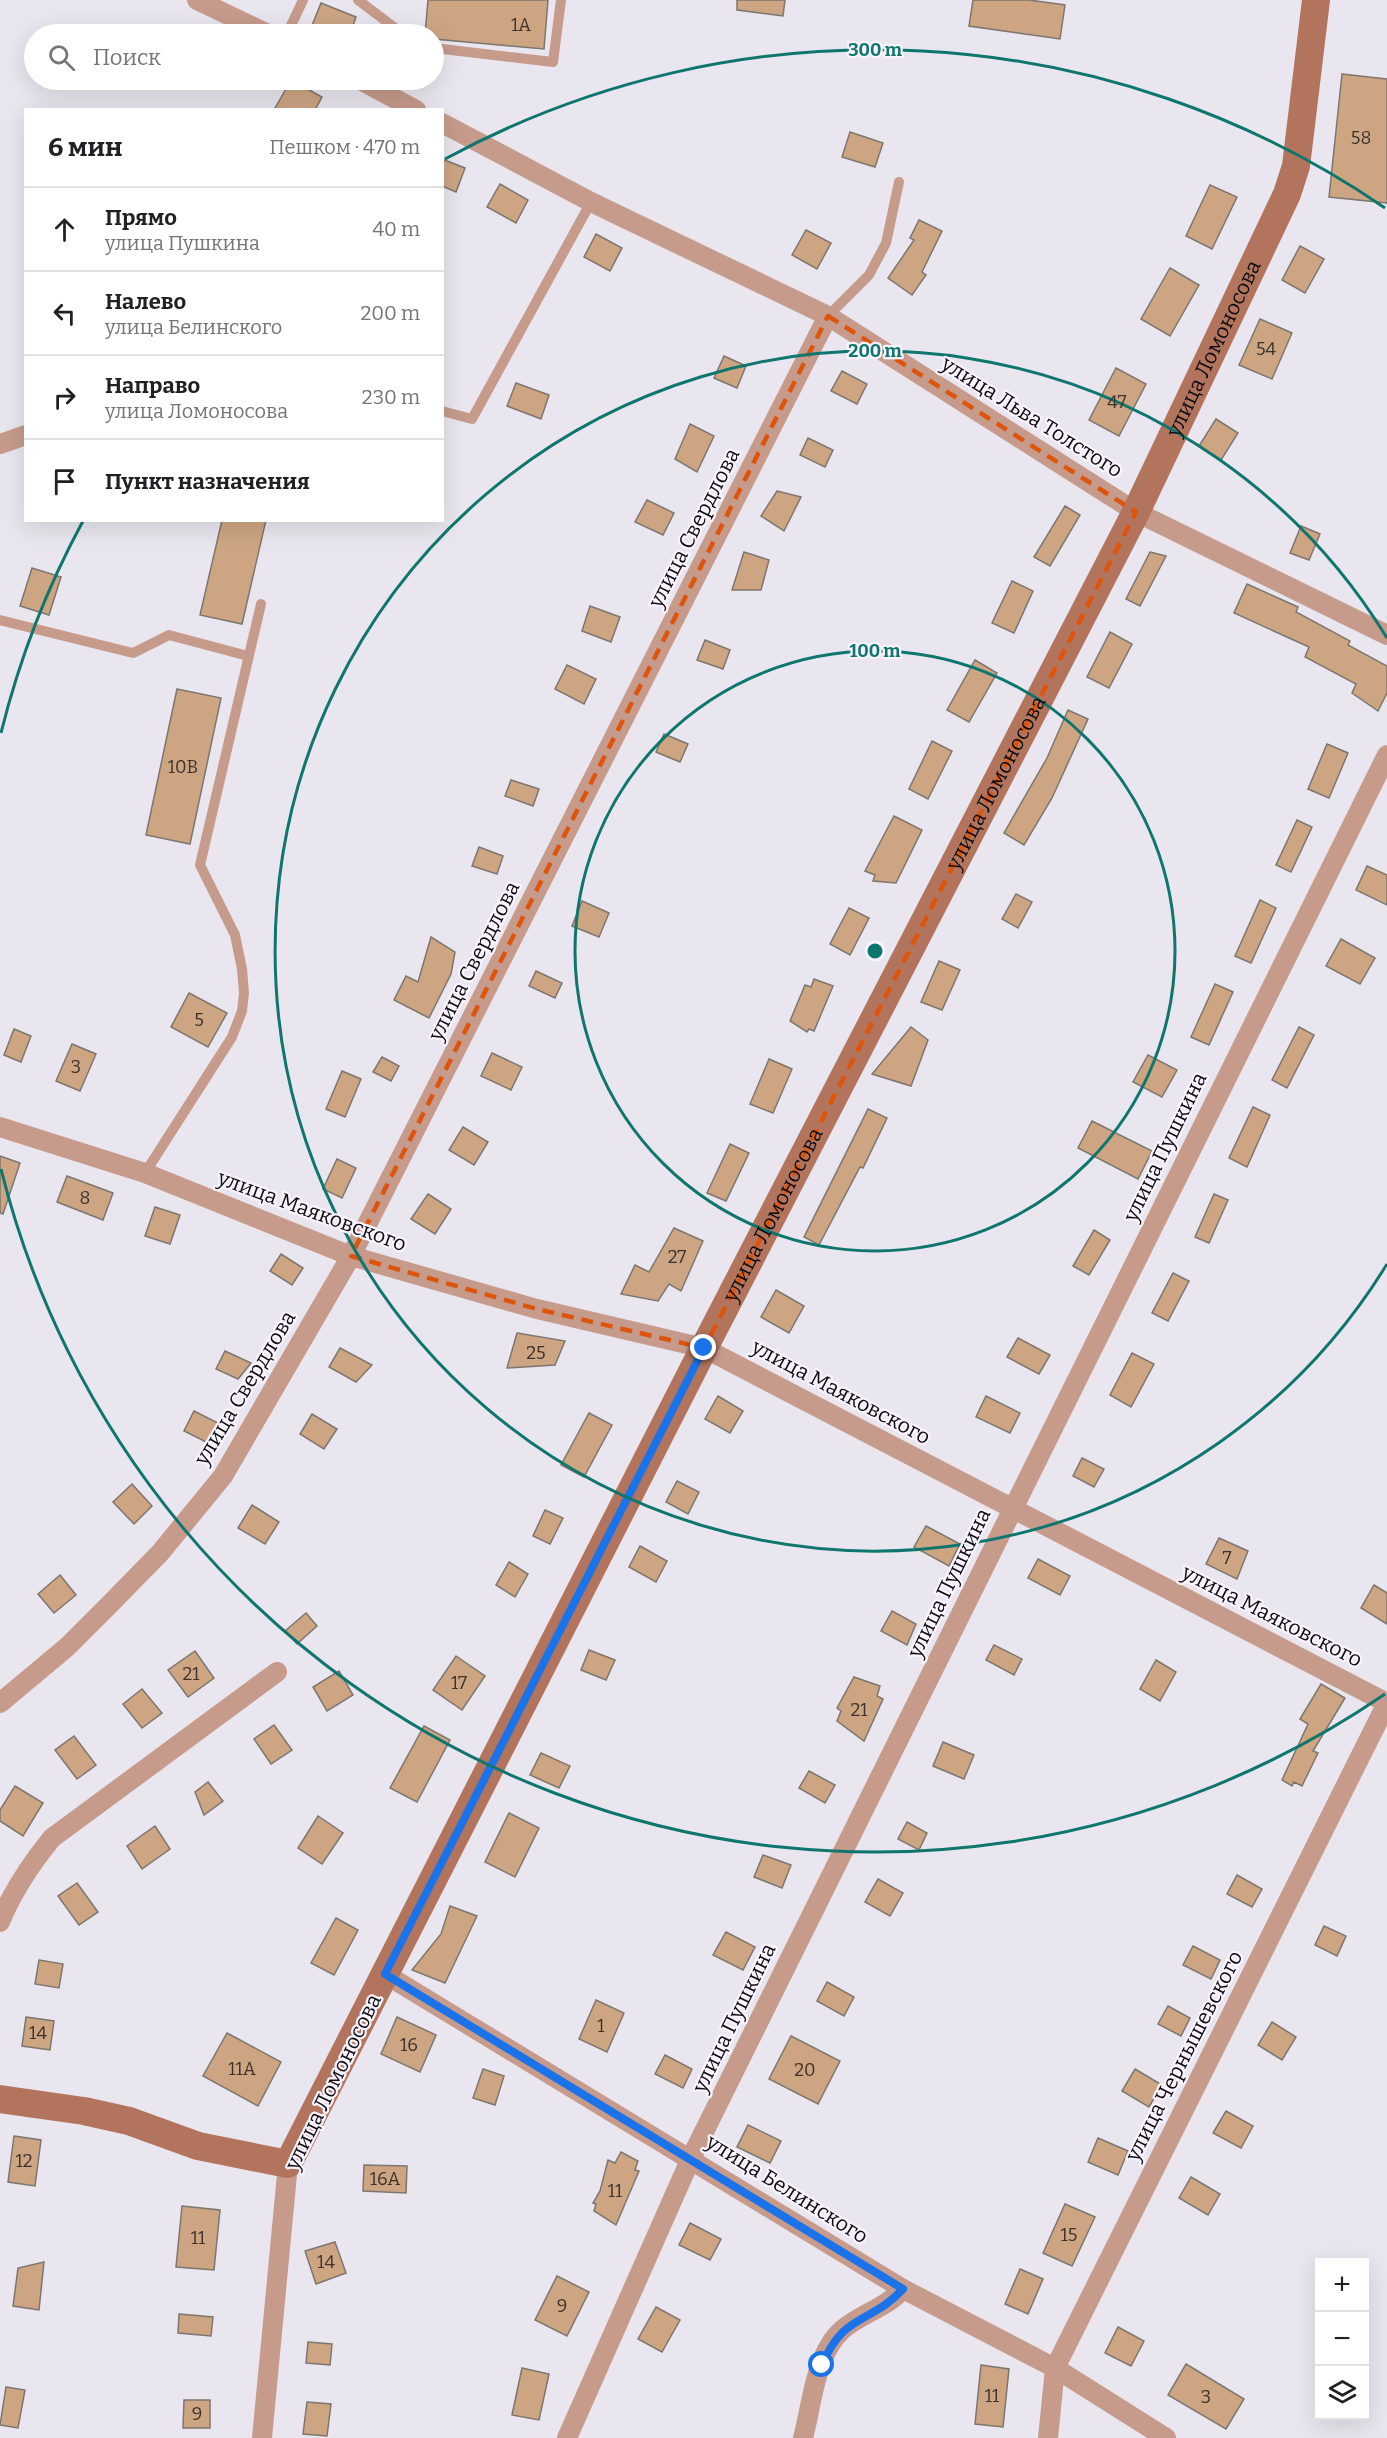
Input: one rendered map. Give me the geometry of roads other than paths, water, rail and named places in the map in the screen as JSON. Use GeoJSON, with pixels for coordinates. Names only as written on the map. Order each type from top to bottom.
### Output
{"type":"FeatureCollection","features":[{"type":"Feature","properties":{"kind":"street"},"geometry":{"type":"LineString","coordinates":[[197,0],[247,24]]}},
{"type":"Feature","properties":{"kind":"street","name":"улица Ломоносова"},"geometry":{"type":"LineString","coordinates":[[262,2438],[288,2164],[704,1348],[1136,512],[1287,194],[1296,166],[1316,0]]}},
{"type":"Feature","properties":{"kind":"street"},"geometry":{"type":"LineString","coordinates":[[379,90],[412,108]]}},
{"type":"Feature","properties":{"kind":"street","name":"улица Льва Толстого"},"geometry":{"type":"LineString","coordinates":[[444,124],[591,202],[828,316],[1136,512],[1387,635]]}},
{"type":"Feature","properties":{"kind":"street","name":"улица Свердлова"},"geometry":{"type":"LineString","coordinates":[[0,1703],[67,1647],[144,1570],[223,1476],[351,1256],[828,316]]}},
{"type":"Feature","properties":{"kind":"street"},"geometry":{"type":"LineString","coordinates":[[0,444],[24,436]]}},
{"type":"Feature","properties":{"kind":"street","name":"улица Пушкина"},"geometry":{"type":"LineString","coordinates":[[567,2438],[691,2158],[1387,755]]}},
{"type":"Feature","properties":{"kind":"street","name":"улица Маяковского"},"geometry":{"type":"LineString","coordinates":[[0,1127],[145,1173],[351,1256],[537,1309],[704,1348],[1387,1703]]}},
{"type":"Feature","properties":{"kind":"street"},"geometry":{"type":"LineString","coordinates":[[0,1923],[10,1898],[22,1878],[52,1838],[277,1672]]}},
{"type":"Feature","properties":{"kind":"street","name":"улица Чернышевского"},"geometry":{"type":"LineString","coordinates":[[1048,2438],[1055,2368],[1387,1703]]}},
{"type":"Feature","properties":{"kind":"street","name":"улица Белинского"},"geometry":{"type":"LineString","coordinates":[[385,1974],[903,2289],[1055,2368],[1166,2438]]}},
{"type":"Feature","properties":{"kind":"street"},"geometry":{"type":"LineString","coordinates":[[0,2099],[95,2113],[129,2121],[198,2146],[288,2164]]}},
{"type":"Feature","properties":{"kind":"street"},"geometry":{"type":"LineString","coordinates":[[803,2438],[822,2365],[830,2346],[841,2331],[894,2299],[903,2289]]}},
{"type":"Feature","properties":{"kind":"lane"},"geometry":{"type":"LineString","coordinates":[[292,24],[303,0]]}},
{"type":"Feature","properties":{"kind":"lane"},"geometry":{"type":"LineString","coordinates":[[358,0],[390,24]]}},
{"type":"Feature","properties":{"kind":"lane"},"geometry":{"type":"LineString","coordinates":[[444,49],[553,62],[561,0]]}},
{"type":"Feature","properties":{"kind":"lane","name":"улица Свердлова"},"geometry":{"type":"LineString","coordinates":[[828,316],[869,275],[886,243],[899,182]]}},
{"type":"Feature","properties":{"kind":"lane"},"geometry":{"type":"LineString","coordinates":[[444,412],[472,419],[591,202]]}},
{"type":"Feature","properties":{"kind":"lane"},"geometry":{"type":"LineString","coordinates":[[145,1173],[232,1037],[242,1011],[244,993],[242,969],[235,936],[200,865],[261,604]]}},
{"type":"Feature","properties":{"kind":"lane"},"geometry":{"type":"LineString","coordinates":[[0,620],[133,653],[169,635],[248,656]]}}]}
